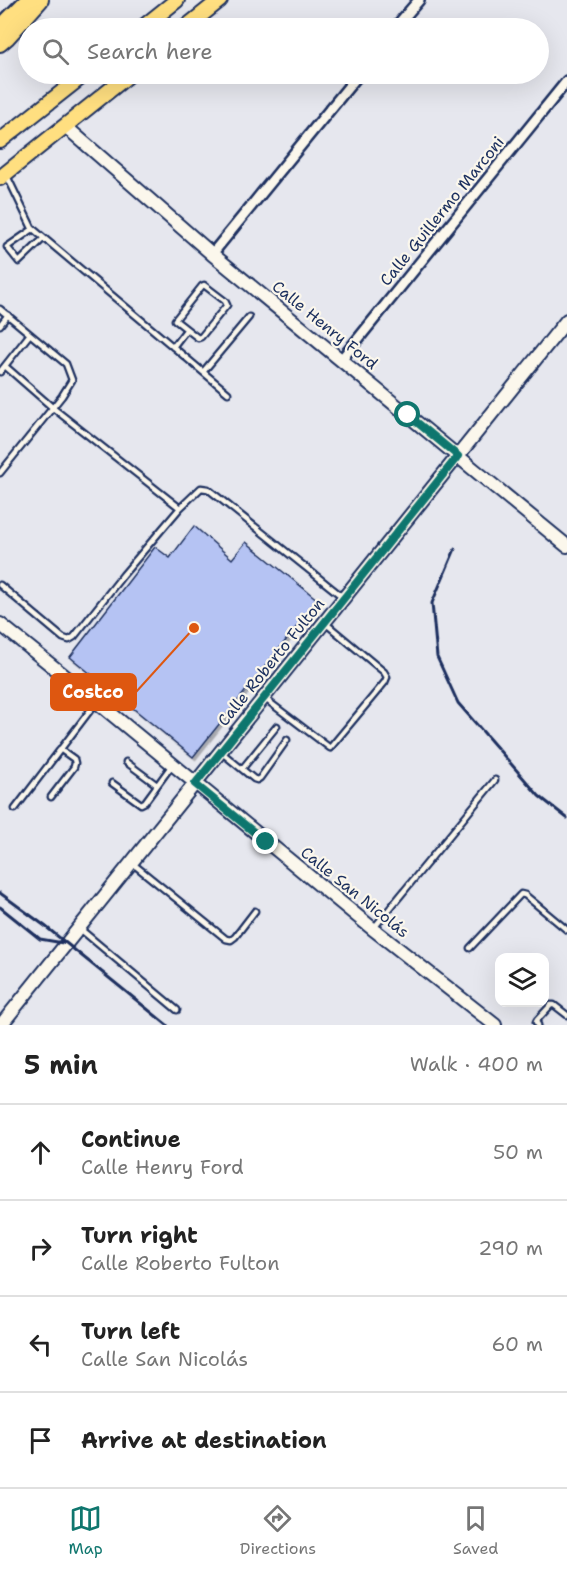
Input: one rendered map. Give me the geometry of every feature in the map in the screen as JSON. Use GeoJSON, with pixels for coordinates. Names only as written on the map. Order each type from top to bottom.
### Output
{"type":"FeatureCollection","features":[{"type":"Feature","properties":{"kind":"highway"},"geometry":{"type":"LineString","coordinates":[[0,29],[29,0]]}},
{"type":"Feature","properties":{"kind":"main road"},"geometry":{"type":"LineString","coordinates":[[24,18],[40,0]]}},
{"type":"Feature","properties":{"kind":"main road"},"geometry":{"type":"LineString","coordinates":[[154,18],[177,0]]}},
{"type":"Feature","properties":{"kind":"main road"},"geometry":{"type":"LineString","coordinates":[[198,18],[220,0]]}},
{"type":"Feature","properties":{"kind":"main road"},"geometry":{"type":"LineString","coordinates":[[0,44],[18,25]]}},
{"type":"Feature","properties":{"kind":"main road"},"geometry":{"type":"LineString","coordinates":[[0,141],[72,84]]}},
{"type":"Feature","properties":{"kind":"main road"},"geometry":{"type":"LineString","coordinates":[[3,176],[118,84]]}},
{"type":"Feature","properties":{"kind":"street"},"geometry":{"type":"LineString","coordinates":[[404,18],[419,0]]}},
{"type":"Feature","properties":{"kind":"street","name":"Calle Guillermo Marconi"},"geometry":{"type":"LineString","coordinates":[[340,360],[567,81]]}},
{"type":"Feature","properties":{"kind":"street"},"geometry":{"type":"LineString","coordinates":[[212,254],[351,84]]}},
{"type":"Feature","properties":{"kind":"street","name":"Calle Henry Ford"},"geometry":{"type":"LineString","coordinates":[[65,126],[212,254],[567,546]]}},
{"type":"Feature","properties":{"kind":"street","name":"Calle Roberto Fulton"},"geometry":{"type":"LineString","coordinates":[[1,1025],[567,320]]}},
{"type":"Feature","properties":{"kind":"street","name":"Calle San Nicolás"},"geometry":{"type":"LineString","coordinates":[[2,629],[97,702],[373,929],[495,1025]]}},
{"type":"Feature","properties":{"kind":"lane"},"geometry":{"type":"LineString","coordinates":[[3,176],[33,229],[228,393]]}},
{"type":"Feature","properties":{"kind":"lane"},"geometry":{"type":"LineString","coordinates":[[33,229],[7,247],[19,262],[44,238]]}},
{"type":"Feature","properties":{"kind":"lane"},"geometry":{"type":"LineString","coordinates":[[202,286],[207,286],[225,302],[226,308],[201,337],[198,338],[186,330],[175,320],[202,286]]}},
{"type":"Feature","properties":{"kind":"lane"},"geometry":{"type":"LineString","coordinates":[[0,309],[66,364],[72,380],[63,396],[0,472]]}},
{"type":"Feature","properties":{"kind":"lane"},"geometry":{"type":"LineString","coordinates":[[0,325],[8,315]]}},
{"type":"Feature","properties":{"kind":"lane"},"geometry":{"type":"LineString","coordinates":[[203,372],[249,317]]}},
{"type":"Feature","properties":{"kind":"lane"},"geometry":{"type":"LineString","coordinates":[[172,347],[186,330]]}},
{"type":"Feature","properties":{"kind":"lane"},"geometry":{"type":"LineString","coordinates":[[0,372],[30,334]]}},
{"type":"Feature","properties":{"kind":"lane"},"geometry":{"type":"LineString","coordinates":[[5,366],[53,408],[180,508]]}},
{"type":"Feature","properties":{"kind":"lane"},"geometry":{"type":"LineString","coordinates":[[0,585],[63,638],[69,640],[74,638],[160,530],[201,488],[208,489],[344,598]]}},
{"type":"Feature","properties":{"kind":"lane"},"geometry":{"type":"LineString","coordinates":[[264,698],[330,748],[365,706],[387,677],[324,622]]}},
{"type":"Feature","properties":{"kind":"lane"},"geometry":{"type":"LineString","coordinates":[[15,809],[97,702]]}},
{"type":"Feature","properties":{"kind":"lane"},"geometry":{"type":"LineString","coordinates":[[242,769],[277,726]]}},
{"type":"Feature","properties":{"kind":"lane"},"geometry":{"type":"LineString","coordinates":[[220,752],[254,779],[260,778],[287,740]]}},
{"type":"Feature","properties":{"kind":"lane"},"geometry":{"type":"LineString","coordinates":[[51,797],[75,763],[74,759],[60,749]]}},
{"type":"Feature","properties":{"kind":"lane"},"geometry":{"type":"LineString","coordinates":[[126,762],[157,785]]}},
{"type":"Feature","properties":{"kind":"lane"},"geometry":{"type":"LineString","coordinates":[[112,783],[141,804],[172,765]]}},
{"type":"Feature","properties":{"kind":"lane"},"geometry":{"type":"LineString","coordinates":[[373,929],[495,780]]}},
{"type":"Feature","properties":{"kind":"lane"},"geometry":{"type":"LineString","coordinates":[[132,863],[226,939],[231,940],[255,911]]}},
{"type":"Feature","properties":{"kind":"lane"},"geometry":{"type":"LineString","coordinates":[[470,948],[521,894],[567,930]]}},
{"type":"Feature","properties":{"kind":"lane"},"geometry":{"type":"LineString","coordinates":[[79,928],[177,1010]]}},
{"type":"Feature","properties":{"kind":"lane"},"geometry":{"type":"LineString","coordinates":[[538,1025],[537,1020],[551,1005],[567,1015]]}},
{"type":"Feature","properties":{"kind":"building"},"geometry":{"type":"Polygon","coordinates":[[[194,526],[232,559],[246,542],[318,600],[193,757],[70,657],[155,547],[170,558],[194,526]]]}},
{"type":"Feature","properties":{"kind":"railway"},"geometry":{"type":"LineString","coordinates":[[455,549],[432,603],[437,657],[458,703],[539,796],[567,818]]}},
{"type":"Feature","properties":{"kind":"railway"},"geometry":{"type":"LineString","coordinates":[[0,893],[45,926],[167,1025]]}},
{"type":"Feature","properties":{"kind":"railway"},"geometry":{"type":"LineString","coordinates":[[0,907],[40,939],[63,943]]}},
{"type":"Feature","properties":{"kind":"place","name":"Costco"},"geometry":{"type":"Point","coordinates":[194,628]}},
{"type":"Feature","properties":{"kind":"route"},"geometry":{"type":"LineString","coordinates":[[266,842],[195,784],[458,456],[408,415]]}}]}
